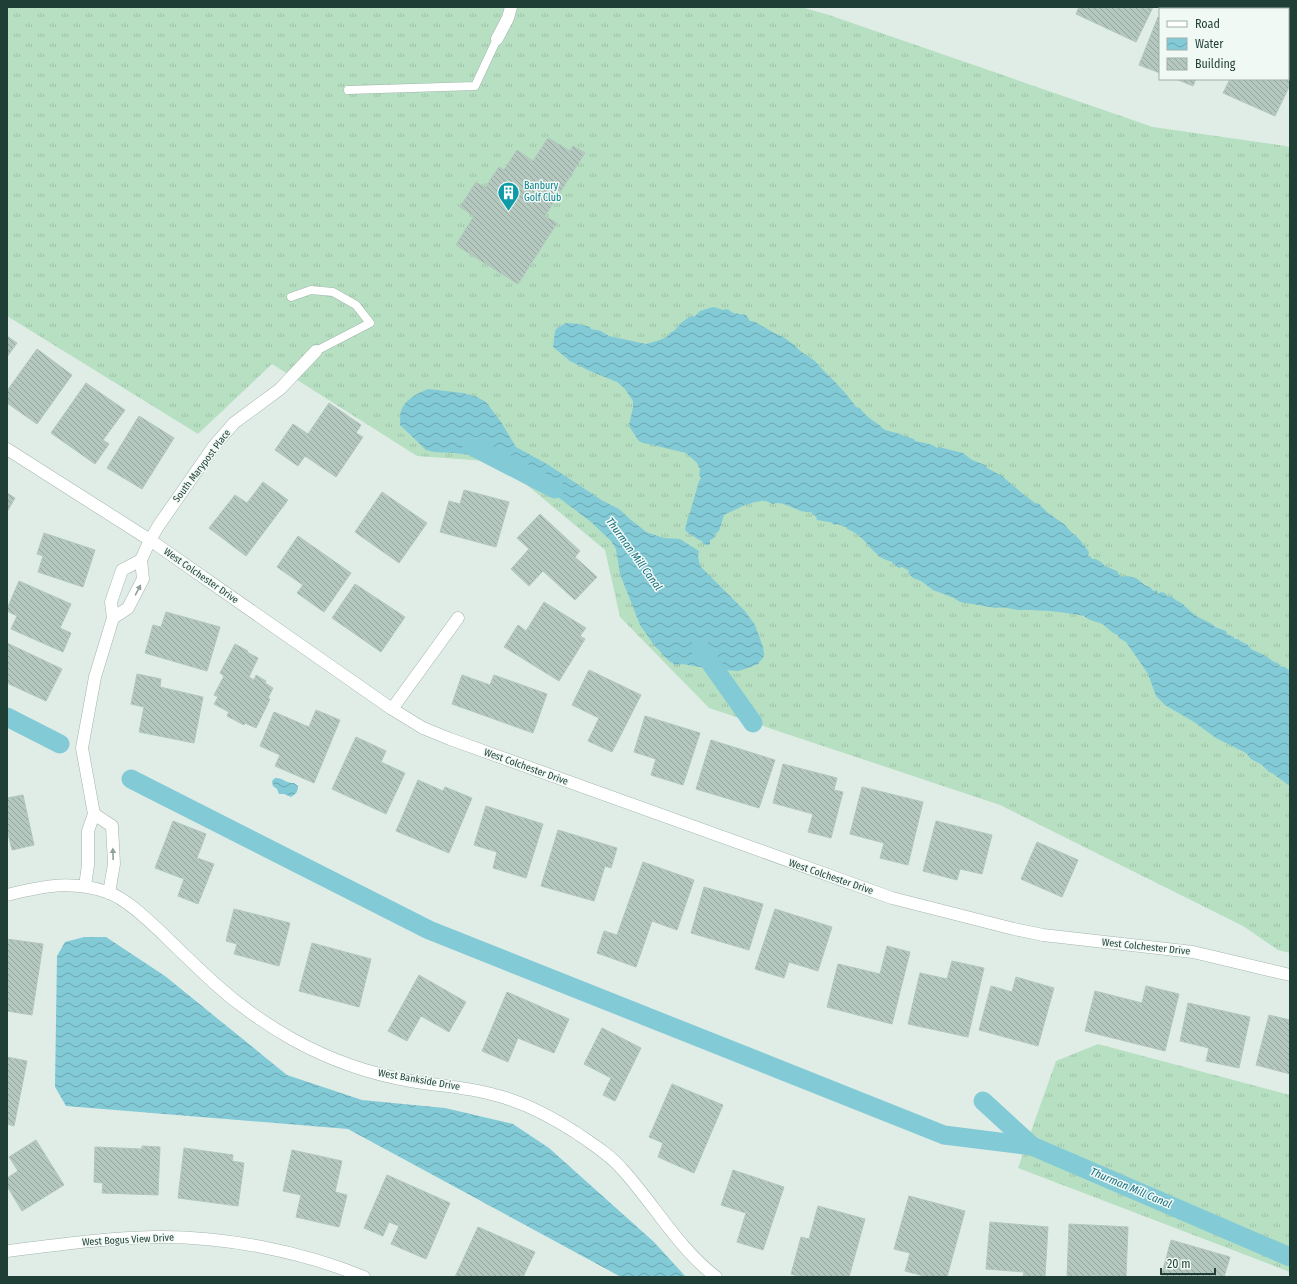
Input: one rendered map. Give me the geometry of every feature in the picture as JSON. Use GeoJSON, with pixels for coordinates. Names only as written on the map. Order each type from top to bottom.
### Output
{"type":"FeatureCollection","features":[{"type":"Feature","properties":{"kind":"street"},"geometry":{"type":"LineString","coordinates":[[497,39],[508,18],[511,7]]}},
{"type":"Feature","properties":{"kind":"street","name":"South Marypost Place"},"geometry":{"type":"LineString","coordinates":[[141,560],[150,540],[214,446],[234,423],[280,389],[316,351]]}},
{"type":"Feature","properties":{"kind":"street","name":"West Colchester Drive"},"geometry":{"type":"LineString","coordinates":[[7,449],[150,540],[392,709],[423,728],[450,740],[892,898],[1043,935],[1193,952],[1290,975]]}},
{"type":"Feature","properties":{"kind":"street"},"geometry":{"type":"LineString","coordinates":[[7,895],[45,886],[85,886],[88,865],[88,831],[94,814],[82,748],[95,677],[112,618],[111,602],[122,570],[141,560],[143,579],[128,608],[112,618]]}},
{"type":"Feature","properties":{"kind":"street"},"geometry":{"type":"LineString","coordinates":[[392,709],[458,618]]}},
{"type":"Feature","properties":{"kind":"street"},"geometry":{"type":"LineString","coordinates":[[94,814],[112,826],[114,864],[109,893]]}},
{"type":"Feature","properties":{"kind":"street","name":"West Bankside Drive"},"geometry":{"type":"LineString","coordinates":[[85,886],[109,893],[131,906],[236,1002],[293,1040],[324,1055],[370,1071],[410,1081],[494,1094],[524,1104],[551,1117],[597,1147],[621,1168],[690,1253],[716,1277]]}},
{"type":"Feature","properties":{"kind":"street","name":"West Bogus View Drive"},"geometry":{"type":"LineString","coordinates":[[7,1251],[96,1240],[156,1237],[197,1238],[226,1241],[286,1252],[344,1269],[364,1277]]}},
{"type":"Feature","properties":{"kind":"lane"},"geometry":{"type":"LineString","coordinates":[[348,90],[475,86],[497,39]]}},
{"type":"Feature","properties":{"kind":"lane"},"geometry":{"type":"LineString","coordinates":[[291,297],[311,290],[333,292],[356,305],[370,323],[316,351]]}},
{"type":"Feature","properties":{"kind":"green space"},"geometry":{"type":"Polygon","coordinates":[[[7,7],[801,7],[829,15],[1153,127],[1286,146],[1290,148],[1290,953],[1278,950],[1243,926],[1000,805],[709,708],[620,617],[605,550],[499,462],[417,456],[272,364],[198,434],[7,316],[7,7]]]}},
{"type":"Feature","properties":{"kind":"green space"},"geometry":{"type":"Polygon","coordinates":[[[1098,1044],[1290,1095],[1290,1272],[1018,1168],[1056,1061],[1098,1044]]]}},
{"type":"Feature","properties":{"kind":"water"},"geometry":{"type":"Polygon","coordinates":[[[713,307],[746,315],[750,321],[756,322],[787,339],[800,351],[815,361],[844,391],[856,407],[860,408],[883,429],[914,439],[915,441],[930,444],[937,448],[939,447],[963,453],[972,460],[985,465],[987,468],[1002,476],[1023,494],[1035,503],[1039,504],[1048,513],[1064,524],[1080,540],[1089,552],[1088,556],[1092,559],[1096,559],[1105,566],[1117,571],[1120,576],[1124,577],[1125,575],[1136,578],[1146,586],[1150,587],[1153,591],[1157,590],[1158,594],[1161,592],[1165,593],[1166,596],[1171,596],[1196,616],[1215,627],[1226,631],[1227,634],[1234,637],[1234,639],[1238,639],[1248,645],[1251,649],[1290,671],[1290,786],[1269,772],[1262,765],[1251,759],[1246,753],[1216,738],[1194,722],[1165,705],[1156,696],[1148,674],[1126,642],[1102,624],[1090,620],[1084,616],[1039,610],[996,608],[960,602],[954,598],[933,590],[921,581],[913,578],[908,573],[909,571],[902,567],[899,568],[892,562],[881,558],[860,537],[846,527],[817,520],[816,516],[811,512],[801,511],[782,503],[773,504],[764,501],[755,502],[724,515],[719,531],[715,534],[714,538],[710,540],[710,544],[708,545],[703,544],[702,541],[686,531],[688,517],[701,478],[699,475],[700,469],[697,463],[686,453],[640,442],[629,426],[633,401],[625,389],[617,382],[570,361],[553,347],[555,331],[557,328],[566,323],[579,324],[601,331],[609,336],[646,344],[668,336],[689,317],[695,316],[700,311],[713,307]]]}},
{"type":"Feature","properties":{"kind":"water"},"geometry":{"type":"Polygon","coordinates":[[[428,389],[463,393],[477,397],[486,402],[501,422],[516,447],[547,464],[603,501],[619,509],[646,532],[664,538],[680,539],[699,551],[698,556],[700,566],[745,611],[755,625],[763,647],[763,658],[758,664],[738,671],[712,669],[682,664],[676,665],[669,661],[654,645],[640,625],[620,574],[616,549],[611,541],[591,522],[517,466],[495,458],[426,450],[400,425],[401,411],[405,403],[428,389]]]}},
{"type":"Feature","properties":{"kind":"water"},"geometry":{"type":"Polygon","coordinates":[[[275,778],[280,778],[294,783],[298,786],[298,790],[291,797],[284,794],[279,794],[277,789],[273,786],[272,781],[275,778]]]}},
{"type":"Feature","properties":{"kind":"water"},"geometry":{"type":"Polygon","coordinates":[[[84,937],[106,937],[165,976],[287,1075],[362,1100],[445,1108],[513,1124],[549,1148],[654,1242],[686,1277],[621,1277],[348,1129],[66,1106],[55,1087],[57,956],[65,942],[84,937]]]}},
{"type":"Feature","properties":{"kind":"building"},"geometry":{"type":"Polygon","coordinates":[[[1079,7],[1153,7],[1136,42],[1076,14],[1079,7]]]}},
{"type":"Feature","properties":{"kind":"building"},"geometry":{"type":"Polygon","coordinates":[[[1158,17],[1159,73],[1139,65],[1158,17]]]}},
{"type":"Feature","properties":{"kind":"building"},"geometry":{"type":"Polygon","coordinates":[[[1290,59],[1290,85],[1275,116],[1223,93],[1230,80],[1289,80],[1290,59]]]}},
{"type":"Feature","properties":{"kind":"building"},"geometry":{"type":"Polygon","coordinates":[[[1178,80],[1196,80],[1193,86],[1178,80]]]}},
{"type":"Feature","properties":{"kind":"building","name":"Banbury Golf Club"},"geometry":{"type":"Polygon","coordinates":[[[548,138],[570,151],[573,146],[585,153],[545,216],[557,223],[518,284],[456,245],[474,216],[460,207],[476,182],[485,188],[499,167],[504,170],[517,150],[533,161],[548,138]]]}},
{"type":"Feature","properties":{"kind":"building"},"geometry":{"type":"Polygon","coordinates":[[[7,336],[17,343],[7,357],[7,336]]]}},
{"type":"Feature","properties":{"kind":"building"},"geometry":{"type":"Polygon","coordinates":[[[37,349],[72,375],[37,424],[7,403],[7,391],[37,349]]]}},
{"type":"Feature","properties":{"kind":"building"},"geometry":{"type":"Polygon","coordinates":[[[86,383],[125,410],[103,440],[109,444],[95,464],[51,433],[86,383]]]}},
{"type":"Feature","properties":{"kind":"building"},"geometry":{"type":"Polygon","coordinates":[[[329,403],[361,425],[356,433],[363,437],[336,477],[305,456],[298,466],[275,450],[293,424],[308,434],[329,403]]]}},
{"type":"Feature","properties":{"kind":"building"},"geometry":{"type":"Polygon","coordinates":[[[139,416],[174,438],[142,489],[107,468],[139,416]]]}},
{"type":"Feature","properties":{"kind":"building"},"geometry":{"type":"Polygon","coordinates":[[[263,482],[288,500],[246,556],[209,528],[235,495],[247,503],[263,482]]]}},
{"type":"Feature","properties":{"kind":"building"},"geometry":{"type":"Polygon","coordinates":[[[464,490],[509,502],[496,547],[440,532],[449,501],[460,504],[464,490]]]}},
{"type":"Feature","properties":{"kind":"building"},"geometry":{"type":"Polygon","coordinates":[[[382,492],[427,523],[399,563],[355,532],[382,492]]]}},
{"type":"Feature","properties":{"kind":"building"},"geometry":{"type":"Polygon","coordinates":[[[7,493],[15,498],[7,512],[7,493]]]}},
{"type":"Feature","properties":{"kind":"building"},"geometry":{"type":"Polygon","coordinates":[[[540,514],[580,551],[575,557],[597,577],[575,600],[543,571],[529,586],[511,569],[529,549],[517,538],[540,514]]]}},
{"type":"Feature","properties":{"kind":"building"},"geometry":{"type":"Polygon","coordinates":[[[44,533],[95,550],[83,587],[38,572],[43,556],[37,554],[44,533]]]}},
{"type":"Feature","properties":{"kind":"building"},"geometry":{"type":"Polygon","coordinates":[[[298,536],[351,573],[324,612],[297,593],[303,585],[277,567],[298,536]]]}},
{"type":"Feature","properties":{"kind":"building"},"geometry":{"type":"Polygon","coordinates":[[[19,581],[71,604],[60,628],[71,633],[63,652],[11,629],[17,616],[7,611],[7,609],[19,581]]]}},
{"type":"Feature","properties":{"kind":"building"},"geometry":{"type":"Polygon","coordinates":[[[355,584],[405,617],[381,652],[332,618],[355,584]]]}},
{"type":"Feature","properties":{"kind":"building"},"geometry":{"type":"Polygon","coordinates":[[[544,602],[586,628],[580,636],[585,639],[559,681],[504,647],[518,625],[526,631],[544,602]]]}},
{"type":"Feature","properties":{"kind":"building"},"geometry":{"type":"Polygon","coordinates":[[[166,612],[220,627],[207,671],[145,653],[153,625],[161,627],[166,612]]]}},
{"type":"Feature","properties":{"kind":"building"},"geometry":{"type":"Polygon","coordinates":[[[7,643],[62,669],[46,701],[7,683],[7,643]]]}},
{"type":"Feature","properties":{"kind":"building"},"geometry":{"type":"Polygon","coordinates":[[[235,644],[258,658],[249,677],[254,680],[256,675],[266,681],[265,683],[273,688],[268,698],[270,699],[256,728],[245,723],[244,725],[227,716],[229,712],[214,704],[218,697],[214,695],[224,676],[220,673],[235,644]]]}},
{"type":"Feature","properties":{"kind":"building"},"geometry":{"type":"Polygon","coordinates":[[[589,670],[641,695],[612,752],[588,741],[599,718],[572,705],[589,670]]]}},
{"type":"Feature","properties":{"kind":"building"},"geometry":{"type":"Polygon","coordinates":[[[137,674],[161,679],[160,687],[203,697],[194,743],[139,732],[144,707],[131,704],[137,674]]]}},
{"type":"Feature","properties":{"kind":"building"},"geometry":{"type":"Polygon","coordinates":[[[462,675],[490,685],[494,675],[547,694],[533,733],[452,704],[462,675]]]}},
{"type":"Feature","properties":{"kind":"building"},"geometry":{"type":"Polygon","coordinates":[[[316,710],[340,720],[314,783],[275,766],[280,755],[260,746],[274,712],[309,727],[316,710]]]}},
{"type":"Feature","properties":{"kind":"building"},"geometry":{"type":"Polygon","coordinates":[[[645,716],[700,733],[683,785],[651,775],[656,759],[634,752],[645,716]]]}},
{"type":"Feature","properties":{"kind":"building"},"geometry":{"type":"Polygon","coordinates":[[[356,737],[386,751],[381,762],[405,773],[386,814],[332,789],[356,737]]]}},
{"type":"Feature","properties":{"kind":"building"},"geometry":{"type":"Polygon","coordinates":[[[711,740],[775,760],[759,808],[696,789],[711,740]]]}},
{"type":"Feature","properties":{"kind":"building"},"geometry":{"type":"Polygon","coordinates":[[[783,764],[837,778],[834,790],[843,792],[831,838],[808,832],[813,814],[773,803],[783,764]]]}},
{"type":"Feature","properties":{"kind":"building"},"geometry":{"type":"Polygon","coordinates":[[[418,780],[443,791],[445,787],[472,798],[449,853],[396,831],[418,780]]]}},
{"type":"Feature","properties":{"kind":"building"},"geometry":{"type":"Polygon","coordinates":[[[862,787],[923,802],[908,865],[880,858],[884,843],[850,834],[862,787]]]}},
{"type":"Feature","properties":{"kind":"building"},"geometry":{"type":"Polygon","coordinates":[[[23,795],[34,845],[12,850],[7,833],[7,798],[23,795]]]}},
{"type":"Feature","properties":{"kind":"building"},"geometry":{"type":"Polygon","coordinates":[[[486,806],[543,824],[526,878],[493,868],[497,852],[474,845],[486,806]]]}},
{"type":"Feature","properties":{"kind":"building"},"geometry":{"type":"Polygon","coordinates":[[[173,821],[206,834],[197,858],[214,864],[198,904],[178,896],[184,879],[155,868],[173,821]]]}},
{"type":"Feature","properties":{"kind":"building"},"geometry":{"type":"Polygon","coordinates":[[[936,821],[992,835],[982,874],[960,869],[957,880],[923,871],[936,821]]]}},
{"type":"Feature","properties":{"kind":"building"},"geometry":{"type":"Polygon","coordinates":[[[558,830],[617,848],[611,868],[605,866],[594,901],[541,886],[558,830]]]}},
{"type":"Feature","properties":{"kind":"building"},"geometry":{"type":"Polygon","coordinates":[[[1037,842],[1078,860],[1062,897],[1021,879],[1037,842]]]}},
{"type":"Feature","properties":{"kind":"building"},"geometry":{"type":"Polygon","coordinates":[[[643,862],[694,880],[677,930],[652,921],[636,967],[597,953],[604,931],[617,935],[643,862]]]}},
{"type":"Feature","properties":{"kind":"building"},"geometry":{"type":"Polygon","coordinates":[[[704,887],[763,904],[749,950],[691,933],[704,887]]]}},
{"type":"Feature","properties":{"kind":"building"},"geometry":{"type":"Polygon","coordinates":[[[234,909],[290,923],[279,966],[234,954],[237,944],[226,941],[234,909]]]}},
{"type":"Feature","properties":{"kind":"building"},"geometry":{"type":"Polygon","coordinates":[[[775,909],[832,927],[818,971],[789,962],[784,978],[755,969],[775,909]]]}},
{"type":"Feature","properties":{"kind":"building"},"geometry":{"type":"Polygon","coordinates":[[[7,939],[43,944],[32,1015],[7,1011],[7,939]]]}},
{"type":"Feature","properties":{"kind":"building"},"geometry":{"type":"Polygon","coordinates":[[[312,943],[371,959],[359,1007],[299,991],[312,943]]]}},
{"type":"Feature","properties":{"kind":"building"},"geometry":{"type":"Polygon","coordinates":[[[887,946],[910,952],[892,1024],[827,1007],[838,964],[880,974],[887,946]]]}},
{"type":"Feature","properties":{"kind":"building"},"geometry":{"type":"Polygon","coordinates":[[[952,961],[984,968],[968,1037],[908,1024],[920,973],[947,979],[952,961]]]}},
{"type":"Feature","properties":{"kind":"building"},"geometry":{"type":"Polygon","coordinates":[[[419,975],[466,1002],[449,1032],[421,1016],[407,1041],[388,1031],[419,975]]]}},
{"type":"Feature","properties":{"kind":"building"},"geometry":{"type":"Polygon","coordinates":[[[1016,977],[1054,988],[1038,1046],[979,1030],[991,986],[1012,992],[1016,977]]]}},
{"type":"Feature","properties":{"kind":"building"},"geometry":{"type":"Polygon","coordinates":[[[1146,986],[1179,994],[1165,1051],[1085,1031],[1095,991],[1142,1003],[1146,986]]]}},
{"type":"Feature","properties":{"kind":"building"},"geometry":{"type":"Polygon","coordinates":[[[507,992],[569,1019],[554,1053],[518,1038],[508,1062],[482,1051],[507,992]]]}},
{"type":"Feature","properties":{"kind":"building"},"geometry":{"type":"Polygon","coordinates":[[[1188,1003],[1250,1017],[1239,1068],[1206,1061],[1209,1048],[1180,1041],[1188,1003]]]}},
{"type":"Feature","properties":{"kind":"building"},"geometry":{"type":"Polygon","coordinates":[[[1269,1015],[1290,1020],[1290,1074],[1256,1065],[1269,1015]]]}},
{"type":"Feature","properties":{"kind":"building"},"geometry":{"type":"Polygon","coordinates":[[[602,1028],[641,1048],[615,1101],[603,1095],[611,1078],[584,1064],[602,1028]]]}},
{"type":"Feature","properties":{"kind":"building"},"geometry":{"type":"Polygon","coordinates":[[[7,1057],[27,1061],[14,1126],[7,1124],[7,1057]]]}},
{"type":"Feature","properties":{"kind":"building"},"geometry":{"type":"Polygon","coordinates":[[[672,1084],[723,1105],[694,1173],[658,1157],[663,1143],[649,1137],[672,1084]]]}},
{"type":"Feature","properties":{"kind":"building"},"geometry":{"type":"Polygon","coordinates":[[[36,1140],[64,1185],[22,1211],[7,1186],[7,1178],[18,1171],[9,1157],[36,1140]]]}},
{"type":"Feature","properties":{"kind":"building"},"geometry":{"type":"Polygon","coordinates":[[[142,1146],[160,1147],[158,1195],[102,1193],[103,1183],[94,1182],[95,1147],[142,1149],[142,1146]]]}},
{"type":"Feature","properties":{"kind":"building"},"geometry":{"type":"Polygon","coordinates":[[[184,1148],[233,1155],[232,1161],[244,1163],[238,1206],[178,1198],[184,1148]]]}},
{"type":"Feature","properties":{"kind":"building"},"geometry":{"type":"Polygon","coordinates":[[[292,1150],[342,1161],[335,1192],[347,1195],[339,1227],[296,1217],[301,1195],[283,1191],[292,1150]]]}},
{"type":"Feature","properties":{"kind":"building"},"geometry":{"type":"Polygon","coordinates":[[[733,1170],[784,1187],[763,1250],[737,1242],[746,1213],[721,1205],[733,1170]]]}},
{"type":"Feature","properties":{"kind":"building"},"geometry":{"type":"Polygon","coordinates":[[[387,1175],[450,1203],[426,1259],[391,1244],[399,1226],[389,1222],[383,1236],[364,1228],[387,1175]]]}},
{"type":"Feature","properties":{"kind":"building"},"geometry":{"type":"Polygon","coordinates":[[[909,1196],[965,1211],[947,1277],[923,1277],[924,1276],[905,1271],[910,1253],[894,1249],[909,1196]]]}},
{"type":"Feature","properties":{"kind":"building"},"geometry":{"type":"Polygon","coordinates":[[[818,1206],[865,1219],[849,1277],[801,1277],[791,1274],[801,1237],[809,1239],[818,1206]]]}},
{"type":"Feature","properties":{"kind":"building"},"geometry":{"type":"Polygon","coordinates":[[[990,1222],[1048,1227],[1045,1277],[1023,1277],[1024,1272],[986,1269],[990,1222]]]}},
{"type":"Feature","properties":{"kind":"building"},"geometry":{"type":"Polygon","coordinates":[[[1069,1224],[1128,1227],[1126,1277],[1103,1277],[1092,1275],[1092,1277],[1067,1277],[1069,1224]]]}},
{"type":"Feature","properties":{"kind":"building"},"geometry":{"type":"Polygon","coordinates":[[[478,1227],[535,1252],[523,1277],[455,1277],[478,1227]]]}},
{"type":"Feature","properties":{"kind":"building"},"geometry":{"type":"Polygon","coordinates":[[[1171,1240],[1230,1257],[1224,1277],[1161,1277],[1171,1240]]]}},
{"type":"Feature","properties":{"kind":"waterway","name":"Thurman Mill Canal"},"geometry":{"type":"LineString","coordinates":[[472,446],[555,489]]}},
{"type":"Feature","properties":{"kind":"waterway","name":"Thurman Mill Canal"},"geometry":{"type":"LineString","coordinates":[[700,648],[753,723]]}},
{"type":"Feature","properties":{"kind":"waterway"},"geometry":{"type":"LineString","coordinates":[[7,717],[60,744]]}},
{"type":"Feature","properties":{"kind":"waterway"},"geometry":{"type":"LineString","coordinates":[[131,779],[429,930],[944,1135],[1032,1146]]}},
{"type":"Feature","properties":{"kind":"waterway","name":"Thurman Mill Canal"},"geometry":{"type":"LineString","coordinates":[[983,1101],[1032,1146],[1290,1257]]}},
{"type":"Feature","properties":{"kind":"place","name":"Banbury Golf Club"},"geometry":{"type":"Point","coordinates":[508,212]}}]}
